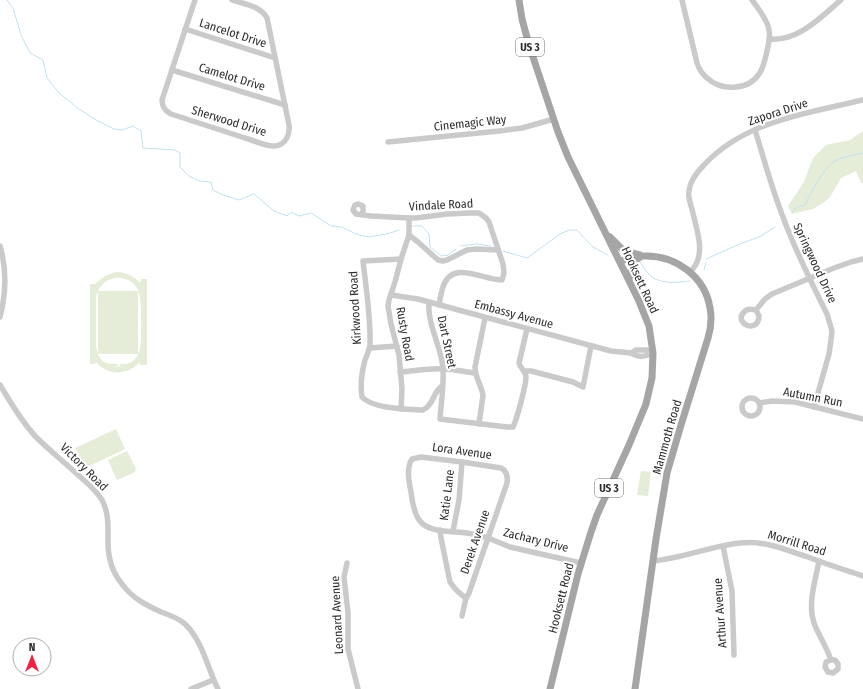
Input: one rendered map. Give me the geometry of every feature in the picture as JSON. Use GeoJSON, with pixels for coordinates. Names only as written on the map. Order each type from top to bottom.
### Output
{"type":"FeatureCollection","features":[{"type":"Feature","properties":{"kind":"main road","name":"Hooksett Road"},"geometry":{"type":"LineString","coordinates":[[519,0],[529,45],[568,157],[629,279],[646,318],[653,353],[652,378],[646,404],[632,440],[597,515],[581,563],[550,689]]}},
{"type":"Feature","properties":{"kind":"main road"},"geometry":{"type":"LineString","coordinates":[[606,233],[622,249],[642,256]]}},
{"type":"Feature","properties":{"kind":"main road"},"geometry":{"type":"LineString","coordinates":[[629,279],[633,263],[642,256]]}},
{"type":"Feature","properties":{"kind":"main road","name":"Mammoth Road"},"geometry":{"type":"LineString","coordinates":[[620,261],[628,258],[655,256],[668,259],[679,264],[690,272],[702,286],[708,298],[711,313],[710,328],[705,350],[667,473],[635,689]]}},
{"type":"Feature","properties":{"kind":"street","name":"Sherwood Drive"},"geometry":{"type":"LineString","coordinates":[[195,0],[162,100],[164,109],[171,114],[238,136],[271,146],[276,146],[284,142],[289,134],[289,125],[268,23],[264,13],[258,8],[232,0]]}},
{"type":"Feature","properties":{"kind":"street"},"geometry":{"type":"LineString","coordinates":[[682,0],[700,71],[706,78],[714,83],[726,87],[744,85],[752,81],[758,75],[765,59],[770,39],[768,27],[765,18],[752,0]]}},
{"type":"Feature","properties":{"kind":"street"},"geometry":{"type":"LineString","coordinates":[[770,39],[775,40],[793,36],[805,30],[841,0]]}},
{"type":"Feature","properties":{"kind":"street","name":"Lancelot Drive"},"geometry":{"type":"LineString","coordinates":[[185,30],[275,58]]}},
{"type":"Feature","properties":{"kind":"street","name":"Camelot Drive"},"geometry":{"type":"LineString","coordinates":[[172,70],[285,105]]}},
{"type":"Feature","properties":{"kind":"street","name":"Zapora Drive"},"geometry":{"type":"LineString","coordinates":[[690,272],[697,264],[700,250],[688,192],[692,180],[712,157],[742,136],[779,121],[863,100]]}},
{"type":"Feature","properties":{"kind":"street","name":"Cinemagic Way"},"geometry":{"type":"LineString","coordinates":[[388,142],[514,129],[531,126],[554,119]]}},
{"type":"Feature","properties":{"kind":"street","name":"Springwood Drive"},"geometry":{"type":"LineString","coordinates":[[756,130],[783,217],[796,251],[827,314],[832,331],[829,354],[814,406]]}},
{"type":"Feature","properties":{"kind":"street","name":"Vindale Road"},"geometry":{"type":"LineString","coordinates":[[363,215],[416,218],[479,213],[486,218],[489,222],[503,264],[504,273],[502,280],[496,280],[465,272],[456,273],[448,278],[443,285],[439,305]]}},
{"type":"Feature","properties":{"kind":"street","name":"Rusty Road"},"geometry":{"type":"LineString","coordinates":[[401,408],[403,372],[388,311],[389,300],[409,235],[409,218]]}},
{"type":"Feature","properties":{"kind":"street"},"geometry":{"type":"LineString","coordinates":[[409,235],[438,260],[443,261],[467,250],[498,250]]}},
{"type":"Feature","properties":{"kind":"street"},"geometry":{"type":"LineString","coordinates":[[0,246],[5,278],[5,295],[0,317]]}},
{"type":"Feature","properties":{"kind":"street","name":"Kirkwood Road"},"geometry":{"type":"LineString","coordinates":[[401,259],[363,261],[370,333],[370,348],[362,375],[361,393],[362,397],[369,402],[378,405],[401,408]]}},
{"type":"Feature","properties":{"kind":"street"},"geometry":{"type":"LineString","coordinates":[[756,310],[764,299],[772,294],[809,278],[863,259]]}},
{"type":"Feature","properties":{"kind":"street","name":"Embassy Avenue"},"geometry":{"type":"LineString","coordinates":[[391,295],[439,305],[611,351],[631,353],[636,350],[647,350],[653,353]]}},
{"type":"Feature","properties":{"kind":"street","name":"Dart Street"},"geometry":{"type":"LineString","coordinates":[[430,303],[429,308],[443,369],[440,418],[478,424]]}},
{"type":"Feature","properties":{"kind":"street"},"geometry":{"type":"LineString","coordinates":[[485,318],[475,367],[475,373],[483,395],[478,424],[513,427],[526,376],[518,363],[527,329]]}},
{"type":"Feature","properties":{"kind":"street"},"geometry":{"type":"LineString","coordinates":[[370,348],[396,346]]}},
{"type":"Feature","properties":{"kind":"street"},"geometry":{"type":"LineString","coordinates":[[524,371],[532,371],[573,382],[583,387],[591,346]]}},
{"type":"Feature","properties":{"kind":"street"},"geometry":{"type":"LineString","coordinates":[[403,372],[443,369],[475,373]]}},
{"type":"Feature","properties":{"kind":"street","name":"Victory Road"},"geometry":{"type":"LineString","coordinates":[[0,384],[14,409],[26,426],[91,487],[102,500],[108,519],[109,557],[115,574],[121,584],[136,599],[177,619],[187,626],[197,640],[218,689]]}},
{"type":"Feature","properties":{"kind":"street"},"geometry":{"type":"LineString","coordinates":[[401,408],[423,410],[427,408],[437,390],[442,386]]}},
{"type":"Feature","properties":{"kind":"street","name":"Autumn Run"},"geometry":{"type":"LineString","coordinates":[[759,403],[772,401],[800,403],[863,419]]}},
{"type":"Feature","properties":{"kind":"street","name":"Lora Avenue"},"geometry":{"type":"LineString","coordinates":[[412,459],[421,457],[501,468],[505,470],[507,474]]}},
{"type":"Feature","properties":{"kind":"street","name":"Zachary Drive"},"geometry":{"type":"LineString","coordinates":[[412,459],[409,472],[411,494],[419,520],[430,528],[467,533],[488,538],[517,549],[581,563]]}},
{"type":"Feature","properties":{"kind":"street","name":"Katie Lane"},"geometry":{"type":"LineString","coordinates":[[453,531],[459,500],[462,462]]}},
{"type":"Feature","properties":{"kind":"street","name":"Derek Avenue"},"geometry":{"type":"LineString","coordinates":[[462,616],[466,598],[507,483],[507,474]]}},
{"type":"Feature","properties":{"kind":"street"},"geometry":{"type":"LineString","coordinates":[[440,530],[450,582],[452,586],[466,598]]}},
{"type":"Feature","properties":{"kind":"street","name":"Morrill Road"},"geometry":{"type":"LineString","coordinates":[[653,561],[666,560],[723,546],[747,542],[766,544],[863,576]]}},
{"type":"Feature","properties":{"kind":"street","name":"Arthur Avenue"},"geometry":{"type":"LineString","coordinates":[[723,546],[732,591],[734,655]]}},
{"type":"Feature","properties":{"kind":"street"},"geometry":{"type":"LineString","coordinates":[[819,561],[811,611],[816,628],[827,649],[830,660]]}},
{"type":"Feature","properties":{"kind":"street","name":"Leonard Avenue"},"geometry":{"type":"LineString","coordinates":[[347,563],[344,577],[348,613],[348,649],[358,689]]}},
{"type":"Feature","properties":{"kind":"street"},"geometry":{"type":"LineString","coordinates":[[191,689],[213,680]]}},
{"type":"Feature","properties":{"kind":"green space"},"geometry":{"type":"Polygon","coordinates":[[[863,131],[863,183],[861,183],[856,171],[841,178],[830,197],[823,203],[813,209],[792,214],[788,206],[804,182],[813,158],[826,145],[850,140],[863,131]]]}},
{"type":"Feature","properties":{"kind":"green space"},"geometry":{"type":"Polygon","coordinates":[[[119,272],[132,276],[140,283],[141,279],[147,279],[147,365],[140,365],[140,362],[135,367],[124,372],[112,372],[101,367],[96,362],[95,364],[90,364],[90,284],[95,284],[105,276],[119,272]],[[118,278],[111,279],[104,283],[98,291],[96,299],[96,347],[98,354],[104,362],[118,364],[118,366],[112,366],[117,367],[123,366],[120,366],[120,364],[126,364],[135,359],[140,349],[141,319],[139,294],[134,284],[128,280],[118,278]]]}},
{"type":"Feature","properties":{"kind":"green space"},"geometry":{"type":"Polygon","coordinates":[[[98,291],[138,291],[138,354],[98,354],[98,291]]]}},
{"type":"Feature","properties":{"kind":"green space"},"geometry":{"type":"Polygon","coordinates":[[[116,429],[125,449],[85,468],[75,448],[116,429]]]}},
{"type":"Feature","properties":{"kind":"green space"},"geometry":{"type":"Polygon","coordinates":[[[127,451],[136,469],[135,472],[117,480],[108,460],[127,451]]]}},
{"type":"Feature","properties":{"kind":"green space"},"geometry":{"type":"Polygon","coordinates":[[[641,471],[651,472],[648,496],[637,495],[641,471]]]}},
{"type":"Feature","properties":{"kind":"waterway"},"geometry":{"type":"LineString","coordinates":[[7,0],[13,8],[21,35],[30,53],[43,60],[47,78],[59,93],[79,109],[114,129],[122,130],[133,126],[141,131],[143,148],[175,150],[180,153],[180,167],[189,176],[199,181],[211,182],[213,190],[223,195],[239,200],[254,194],[274,211],[287,216],[291,212],[299,216],[311,213],[331,226],[342,227],[356,234],[368,237],[387,234],[399,230]]}},
{"type":"Feature","properties":{"kind":"waterway"},"geometry":{"type":"LineString","coordinates":[[792,212],[797,207],[805,205],[826,169],[835,161],[841,158],[863,153]]}},
{"type":"Feature","properties":{"kind":"waterway"},"geometry":{"type":"LineString","coordinates":[[413,226],[422,226],[429,234],[430,247],[441,256],[448,255],[456,249]]}},
{"type":"Feature","properties":{"kind":"waterway"},"geometry":{"type":"LineString","coordinates":[[706,259],[761,236],[775,227]]}},
{"type":"Feature","properties":{"kind":"waterway"},"geometry":{"type":"LineString","coordinates":[[503,251],[527,258],[560,234],[569,230],[577,230],[593,247],[608,255]]}},
{"type":"Feature","properties":{"kind":"waterway"},"geometry":{"type":"LineString","coordinates":[[461,246],[477,244],[491,246]]}},
{"type":"Feature","properties":{"kind":"waterway"},"geometry":{"type":"LineString","coordinates":[[640,262],[655,279],[670,282],[690,281]]}},
{"type":"Feature","properties":{"kind":"waterway"},"geometry":{"type":"LineString","coordinates":[[704,270],[706,263]]}}]}
